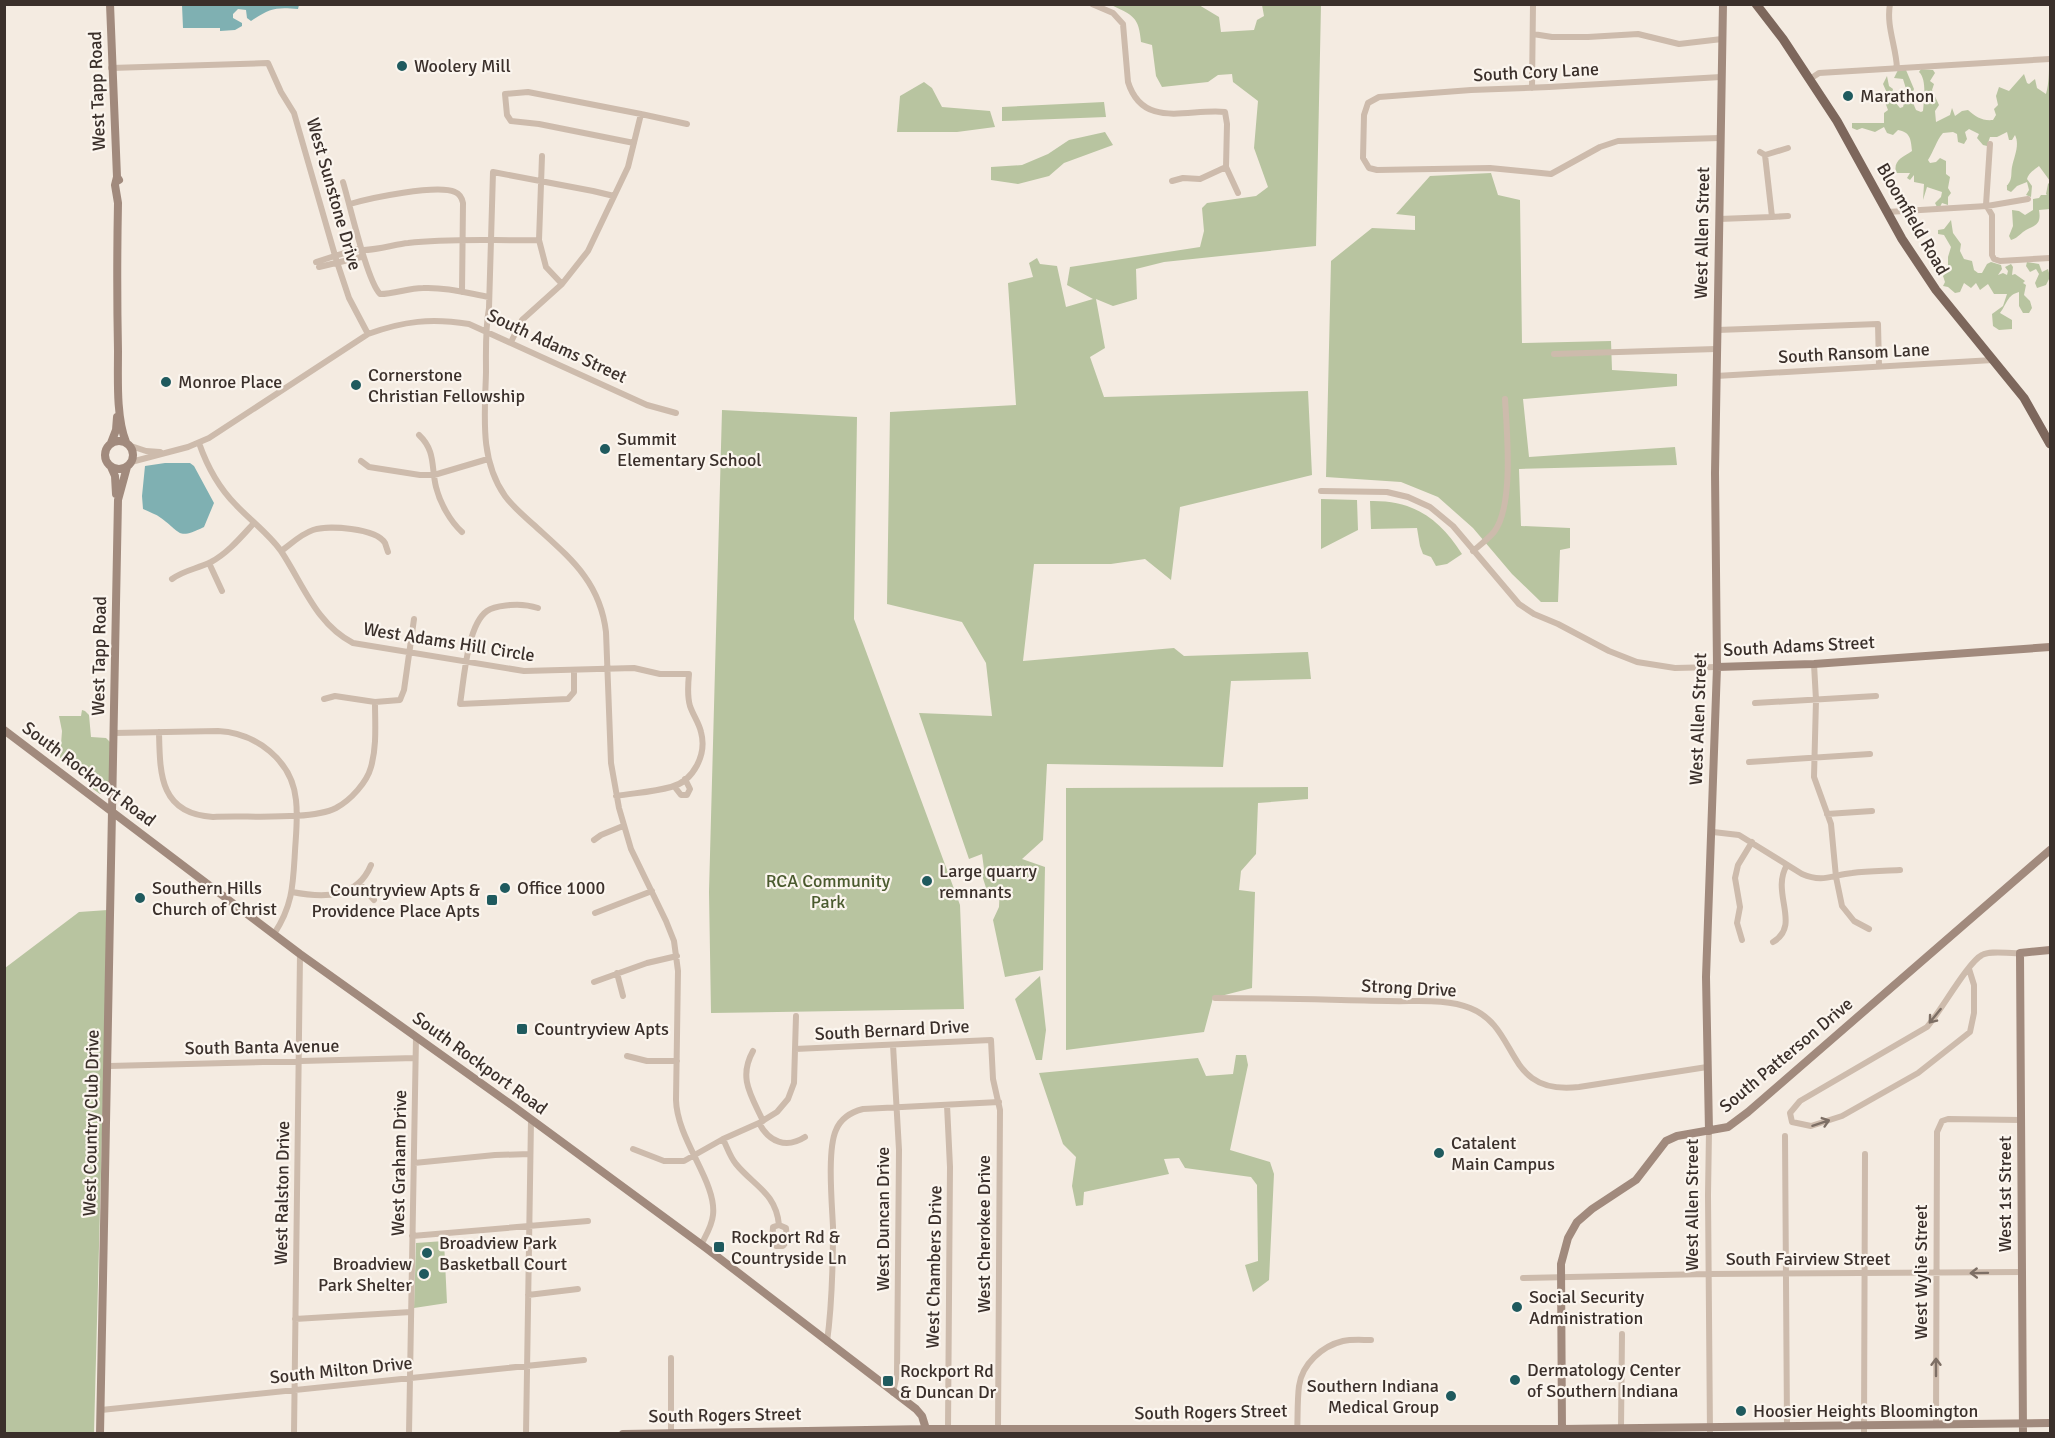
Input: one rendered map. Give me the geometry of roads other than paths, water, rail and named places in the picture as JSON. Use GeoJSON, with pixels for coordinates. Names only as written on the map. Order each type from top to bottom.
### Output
{"type":"FeatureCollection","features":[{"type":"Feature","properties":{"kind":"main road","name":"Bloomfield Road"},"geometry":{"type":"LineString","coordinates":[[1756,4],[1810,79],[1855,152],[1902,239],[1936,290],[2024,398],[2050,444]]}},
{"type":"Feature","properties":{"kind":"street","name":"West Tapp Road"},"geometry":{"type":"LineString","coordinates":[[110,4],[117,177],[120,181],[118,203],[119,405],[122,432],[133,454],[118,500]]}},
{"type":"Feature","properties":{"kind":"street"},"geometry":{"type":"LineString","coordinates":[[1532,88],[1533,4]]}},
{"type":"Feature","properties":{"kind":"street","name":"West Allen Street"},"geometry":{"type":"LineString","coordinates":[[1710,1430],[1706,977],[1713,832],[1717,667],[1716,349],[1723,4]]}},
{"type":"Feature","properties":{"kind":"street"},"geometry":{"type":"LineString","coordinates":[[1890,4],[1889,28],[1897,68]]}},
{"type":"Feature","properties":{"kind":"street"},"geometry":{"type":"LineString","coordinates":[[1093,6],[1113,13],[1123,24],[1128,82],[1141,103],[1171,115],[1225,112],[1226,167],[1238,193]]}},
{"type":"Feature","properties":{"kind":"street"},"geometry":{"type":"LineString","coordinates":[[1533,34],[1588,38],[1638,34],[1679,44],[1722,39]]}},
{"type":"Feature","properties":{"kind":"street"},"geometry":{"type":"LineString","coordinates":[[1810,79],[1819,73],[2050,59]]}},
{"type":"Feature","properties":{"kind":"street","name":"West Sunstone Drive"},"geometry":{"type":"LineString","coordinates":[[111,68],[268,63],[294,113],[336,259],[350,298],[368,334]]}},
{"type":"Feature","properties":{"kind":"street","name":"South Cory Lane"},"geometry":{"type":"LineString","coordinates":[[1720,138],[1618,141],[1600,147],[1551,174],[1490,168],[1377,170],[1369,168],[1364,158],[1364,115],[1368,103],[1382,96],[1721,76]]}},
{"type":"Feature","properties":{"kind":"street"},"geometry":{"type":"LineString","coordinates":[[634,143],[539,124],[511,121],[507,115],[505,93],[535,93],[687,124]]}},
{"type":"Feature","properties":{"kind":"street"},"geometry":{"type":"LineString","coordinates":[[511,342],[522,320],[562,284],[588,251],[628,167],[640,114]]}},
{"type":"Feature","properties":{"kind":"street"},"geometry":{"type":"LineString","coordinates":[[1990,144],[1987,206],[1992,215],[1992,255],[1994,259],[2001,261],[2050,258]]}},
{"type":"Feature","properties":{"kind":"street"},"geometry":{"type":"LineString","coordinates":[[1772,217],[1762,154],[1788,148]]}},
{"type":"Feature","properties":{"kind":"street"},"geometry":{"type":"LineString","coordinates":[[542,156],[539,240],[546,267],[562,284]]}},
{"type":"Feature","properties":{"kind":"street"},"geometry":{"type":"LineString","coordinates":[[1172,181],[1183,178],[1200,179],[1226,167]]}},
{"type":"Feature","properties":{"kind":"street"},"geometry":{"type":"LineString","coordinates":[[614,196],[493,172],[489,308],[485,330],[485,423],[488,459],[495,479],[513,506],[574,562],[590,582],[601,605],[605,622],[608,669],[610,763],[616,796],[631,849],[674,941],[678,971],[678,1117],[713,1202],[712,1222],[701,1245]]}},
{"type":"Feature","properties":{"kind":"street"},"geometry":{"type":"LineString","coordinates":[[343,182],[363,251],[376,290],[380,294],[421,288],[453,290],[489,297]]}},
{"type":"Feature","properties":{"kind":"street"},"geometry":{"type":"LineString","coordinates":[[350,204],[389,195],[418,192],[452,191],[461,197],[463,203],[462,292]]}},
{"type":"Feature","properties":{"kind":"street"},"geometry":{"type":"LineString","coordinates":[[1887,212],[1987,206],[2011,200],[2028,199]]}},
{"type":"Feature","properties":{"kind":"street"},"geometry":{"type":"LineString","coordinates":[[1719,219],[1788,216]]}},
{"type":"Feature","properties":{"kind":"street"},"geometry":{"type":"LineString","coordinates":[[318,265],[357,249],[363,251],[429,240],[539,240]]}},
{"type":"Feature","properties":{"kind":"street","name":"South Adams Street"},"geometry":{"type":"LineString","coordinates":[[129,465],[199,442],[228,427],[368,334],[417,321],[453,321],[469,324],[647,405],[676,413]]}},
{"type":"Feature","properties":{"kind":"street"},"geometry":{"type":"LineString","coordinates":[[1717,330],[1878,324],[1879,366]]}},
{"type":"Feature","properties":{"kind":"street"},"geometry":{"type":"LineString","coordinates":[[1554,354],[1716,349]]}},
{"type":"Feature","properties":{"kind":"street","name":"South Ransom Lane"},"geometry":{"type":"LineString","coordinates":[[1716,376],[1994,360]]}},
{"type":"Feature","properties":{"kind":"street"},"geometry":{"type":"LineString","coordinates":[[1473,551],[1494,532],[1502,513],[1508,459],[1505,399]]}},
{"type":"Feature","properties":{"kind":"street","name":"West Tapp Road"},"geometry":{"type":"LineString","coordinates":[[113,813],[118,500],[114,474],[105,455],[106,448],[111,443],[116,430],[119,405]]}},
{"type":"Feature","properties":{"kind":"street"},"geometry":{"type":"LineString","coordinates":[[419,435],[429,446],[436,488],[453,523],[462,532]]}},
{"type":"Feature","properties":{"kind":"street"},"geometry":{"type":"LineString","coordinates":[[111,443],[118,440],[128,444]]}},
{"type":"Feature","properties":{"kind":"street","name":"West Adams Hill Circle"},"geometry":{"type":"LineString","coordinates":[[199,442],[220,487],[281,551],[325,623],[341,637],[353,643],[524,671],[638,668],[660,674],[688,674],[689,702],[703,741],[699,761],[686,779]]}},
{"type":"Feature","properties":{"kind":"street","name":"South Adams Street"},"geometry":{"type":"LineString","coordinates":[[128,444],[146,451],[170,452]]}},
{"type":"Feature","properties":{"kind":"street"},"geometry":{"type":"LineString","coordinates":[[361,461],[369,467],[434,475],[488,459]]}},
{"type":"Feature","properties":{"kind":"street"},"geometry":{"type":"LineString","coordinates":[[111,466],[119,469],[129,465]]}},
{"type":"Feature","properties":{"kind":"street","name":"South Adams Street"},"geometry":{"type":"LineString","coordinates":[[1321,491],[1387,492],[1408,496],[1430,507],[1453,526],[1519,603],[1609,651],[1636,662],[1664,667],[1814,664],[2050,647]]}},
{"type":"Feature","properties":{"kind":"street"},"geometry":{"type":"LineString","coordinates":[[172,579],[181,572],[209,563],[226,552],[254,523]]}},
{"type":"Feature","properties":{"kind":"street"},"geometry":{"type":"LineString","coordinates":[[281,551],[311,531],[332,527],[365,532],[377,537],[384,542],[388,552]]}},
{"type":"Feature","properties":{"kind":"street"},"geometry":{"type":"LineString","coordinates":[[209,563],[222,591]]}},
{"type":"Feature","properties":{"kind":"street"},"geometry":{"type":"LineString","coordinates":[[538,608],[515,604],[492,608],[486,612],[475,627],[460,704],[568,699],[574,692],[574,670]]}},
{"type":"Feature","properties":{"kind":"street"},"geometry":{"type":"LineString","coordinates":[[324,699],[335,696],[375,702],[400,700],[404,690],[414,619]]}},
{"type":"Feature","properties":{"kind":"street"},"geometry":{"type":"LineString","coordinates":[[1814,664],[1816,700],[1814,777],[1833,832],[1840,899],[1845,912],[1854,921],[1869,929]]}},
{"type":"Feature","properties":{"kind":"street"},"geometry":{"type":"LineString","coordinates":[[1755,703],[1876,696]]}},
{"type":"Feature","properties":{"kind":"street"},"geometry":{"type":"LineString","coordinates":[[159,732],[161,778],[173,799],[184,809],[197,815],[213,817],[313,815],[336,808],[357,791],[371,769],[375,747],[375,702]]}},
{"type":"Feature","properties":{"kind":"street","name":"South Rockport Road"},"geometry":{"type":"LineString","coordinates":[[4,730],[300,954],[701,1245],[920,1413],[926,1429]]}},
{"type":"Feature","properties":{"kind":"street"},"geometry":{"type":"LineString","coordinates":[[114,732],[225,731],[239,734],[261,744],[275,756],[288,773],[295,793],[297,815],[292,892],[285,915],[274,934]]}},
{"type":"Feature","properties":{"kind":"street"},"geometry":{"type":"LineString","coordinates":[[1749,762],[1870,754]]}},
{"type":"Feature","properties":{"kind":"street"},"geometry":{"type":"LineString","coordinates":[[616,796],[674,786],[686,779],[690,789],[687,795],[681,795],[674,786]]}},
{"type":"Feature","properties":{"kind":"street"},"geometry":{"type":"LineString","coordinates":[[94,798],[106,795],[114,788]]}},
{"type":"Feature","properties":{"kind":"street"},"geometry":{"type":"LineString","coordinates":[[1827,814],[1872,811]]}},
{"type":"Feature","properties":{"kind":"street","name":"West Country Club Drive"},"geometry":{"type":"LineString","coordinates":[[100,1434],[113,813]]}},
{"type":"Feature","properties":{"kind":"street"},"geometry":{"type":"LineString","coordinates":[[594,840],[623,826]]}},
{"type":"Feature","properties":{"kind":"street"},"geometry":{"type":"LineString","coordinates":[[113,837],[121,828],[133,828]]}},
{"type":"Feature","properties":{"kind":"street"},"geometry":{"type":"LineString","coordinates":[[1713,832],[1738,835],[1811,877],[1822,879],[1850,873],[1900,870]]}},
{"type":"Feature","properties":{"kind":"street"},"geometry":{"type":"LineString","coordinates":[[1742,939],[1737,923],[1740,907],[1735,878],[1738,865],[1752,842]]}},
{"type":"Feature","properties":{"kind":"street","name":"South Patterson Drive"},"geometry":{"type":"LineString","coordinates":[[1562,1431],[1561,1277],[1564,1248],[1572,1229],[1583,1217],[1636,1180],[1666,1141],[1677,1136],[1728,1127],[1748,1112],[2050,850]]}},
{"type":"Feature","properties":{"kind":"street"},"geometry":{"type":"LineString","coordinates":[[292,892],[327,896],[345,891],[359,883],[368,873],[371,865]]}},
{"type":"Feature","properties":{"kind":"street"},"geometry":{"type":"LineString","coordinates":[[1773,942],[1782,935],[1786,926],[1781,888],[1782,876],[1787,865]]}},
{"type":"Feature","properties":{"kind":"street"},"geometry":{"type":"LineString","coordinates":[[359,883],[374,900]]}},
{"type":"Feature","properties":{"kind":"street"},"geometry":{"type":"LineString","coordinates":[[595,913],[652,891]]}},
{"type":"Feature","properties":{"kind":"street"},"geometry":{"type":"LineString","coordinates":[[1969,969],[1974,985],[1974,1013],[1970,1032],[1918,1073],[1842,1116],[1810,1126],[1792,1122],[1790,1113],[1800,1101],[1927,1027],[1936,1017],[1969,969],[1976,960],[1984,954],[2050,950]]}},
{"type":"Feature","properties":{"kind":"street","name":"West 1st Street"},"geometry":{"type":"LineString","coordinates":[[2020,953],[2023,1434]]}},
{"type":"Feature","properties":{"kind":"street","name":"West Ralston Drive"},"geometry":{"type":"LineString","coordinates":[[294,1434],[300,954]]}},
{"type":"Feature","properties":{"kind":"street"},"geometry":{"type":"LineString","coordinates":[[594,982],[647,963],[676,956]]}},
{"type":"Feature","properties":{"kind":"street"},"geometry":{"type":"LineString","coordinates":[[617,973],[623,996]]}},
{"type":"Feature","properties":{"kind":"street","name":"Strong Drive"},"geometry":{"type":"LineString","coordinates":[[1215,998],[1431,1002],[1468,1007],[1484,1015],[1494,1024],[1527,1076],[1558,1088],[1579,1087],[1707,1067]]}},
{"type":"Feature","properties":{"kind":"street"},"geometry":{"type":"LineString","coordinates":[[633,1149],[654,1159],[668,1162],[684,1161],[723,1138],[761,1122],[782,1108],[791,1095],[794,1083],[796,1016]]}},
{"type":"Feature","properties":{"kind":"street","name":"West Graham Drive"},"geometry":{"type":"LineString","coordinates":[[409,1434],[416,1037]]}},
{"type":"Feature","properties":{"kind":"street","name":"South Bernard Drive"},"geometry":{"type":"LineString","coordinates":[[795,1049],[991,1040]]}},
{"type":"Feature","properties":{"kind":"street","name":"West Cherokee Drive"},"geometry":{"type":"LineString","coordinates":[[991,1040],[993,1079],[999,1102],[998,1430]]}},
{"type":"Feature","properties":{"kind":"street","name":"West Duncan Drive"},"geometry":{"type":"LineString","coordinates":[[892,1045],[899,1169],[897,1363],[893,1393]]}},
{"type":"Feature","properties":{"kind":"street"},"geometry":{"type":"LineString","coordinates":[[753,1051],[747,1062],[745,1077],[768,1136],[778,1143],[794,1143],[805,1137]]}},
{"type":"Feature","properties":{"kind":"street"},"geometry":{"type":"LineString","coordinates":[[627,1056],[647,1061],[677,1061]]}},
{"type":"Feature","properties":{"kind":"street","name":"South Banta Avenue"},"geometry":{"type":"LineString","coordinates":[[109,1066],[416,1058]]}},
{"type":"Feature","properties":{"kind":"street"},"geometry":{"type":"LineString","coordinates":[[827,1343],[830,1325],[833,1229],[832,1165],[835,1132],[843,1119],[863,1109],[999,1102]]}},
{"type":"Feature","properties":{"kind":"street","name":"West Chambers Drive"},"geometry":{"type":"LineString","coordinates":[[946,1105],[950,1179],[948,1429]]}},
{"type":"Feature","properties":{"kind":"street","name":"West Wylie Street"},"geometry":{"type":"LineString","coordinates":[[1936,1425],[1936,1132],[1942,1121],[1948,1119],[2021,1120]]}},
{"type":"Feature","properties":{"kind":"street"},"geometry":{"type":"LineString","coordinates":[[526,1434],[531,1120]]}},
{"type":"Feature","properties":{"kind":"street"},"geometry":{"type":"LineString","coordinates":[[1785,1136],[1787,1426]]}},
{"type":"Feature","properties":{"kind":"street"},"geometry":{"type":"LineString","coordinates":[[723,1138],[735,1163],[772,1200],[779,1225]]}},
{"type":"Feature","properties":{"kind":"street"},"geometry":{"type":"LineString","coordinates":[[414,1163],[530,1154]]}},
{"type":"Feature","properties":{"kind":"street"},"geometry":{"type":"LineString","coordinates":[[1864,1430],[1865,1154]]}},
{"type":"Feature","properties":{"kind":"street"},"geometry":{"type":"LineString","coordinates":[[412,1236],[588,1221]]}},
{"type":"Feature","properties":{"kind":"street","name":"South Fairview Street"},"geometry":{"type":"LineString","coordinates":[[1523,1278],[2022,1272]]}},
{"type":"Feature","properties":{"kind":"street"},"geometry":{"type":"LineString","coordinates":[[528,1295],[578,1289]]}},
{"type":"Feature","properties":{"kind":"street"},"geometry":{"type":"LineString","coordinates":[[295,1318],[411,1312]]}},
{"type":"Feature","properties":{"kind":"street"},"geometry":{"type":"LineString","coordinates":[[1621,1427],[1622,1334]]}},
{"type":"Feature","properties":{"kind":"street"},"geometry":{"type":"LineString","coordinates":[[1297,1430],[1299,1385],[1303,1372],[1315,1356],[1327,1347],[1343,1341],[1371,1340]]}},
{"type":"Feature","properties":{"kind":"street"},"geometry":{"type":"LineString","coordinates":[[671,1358],[671,1433]]}},
{"type":"Feature","properties":{"kind":"street","name":"South Milton Drive"},"geometry":{"type":"LineString","coordinates":[[101,1410],[584,1360]]}},
{"type":"Feature","properties":{"kind":"street","name":"South Rogers Street"},"geometry":{"type":"LineString","coordinates":[[625,1434],[926,1429],[1562,1431],[1621,1427],[1710,1430],[1787,1426],[1864,1430],[1936,1425],[2050,1423]]}},
{"type":"Feature","properties":{"kind":"water"},"geometry":{"type":"Polygon","coordinates":[[[182,4],[299,5],[298,9],[278,8],[268,11],[251,21],[247,18],[246,10],[238,9],[233,14],[233,18],[242,23],[242,26],[235,30],[220,31],[220,28],[183,28],[182,4]]]}},
{"type":"Feature","properties":{"kind":"water"},"geometry":{"type":"Polygon","coordinates":[[[190,463],[194,466],[214,503],[204,527],[189,533],[180,533],[159,517],[143,509],[145,466],[190,463]]]}},
{"type":"Feature","properties":{"kind":"place","name":"Woolery Mill"},"geometry":{"type":"Point","coordinates":[402,66]}},
{"type":"Feature","properties":{"kind":"place","name":"Marathon"},"geometry":{"type":"Point","coordinates":[1848,96]}},
{"type":"Feature","properties":{"kind":"place","name":"Monroe Place"},"geometry":{"type":"Point","coordinates":[166,382]}},
{"type":"Feature","properties":{"kind":"place","name":"Cornerstone Christian Fellowship"},"geometry":{"type":"Point","coordinates":[356,385]}},
{"type":"Feature","properties":{"kind":"place","name":"Summit Elementary School"},"geometry":{"type":"Point","coordinates":[605,449]}},
{"type":"Feature","properties":{"kind":"place","name":"Large quarry remnants"},"geometry":{"type":"Point","coordinates":[927,881]}},
{"type":"Feature","properties":{"kind":"place","name":"Office 1000"},"geometry":{"type":"Point","coordinates":[505,888]}},
{"type":"Feature","properties":{"kind":"place","name":"Southern Hills Church of Christ"},"geometry":{"type":"Point","coordinates":[140,898]}},
{"type":"Feature","properties":{"kind":"place","name":"Countryview Apts & Providence Place Apts"},"geometry":{"type":"Point","coordinates":[492,900]}},
{"type":"Feature","properties":{"kind":"place","name":"Countryview Apts"},"geometry":{"type":"Point","coordinates":[522,1029]}},
{"type":"Feature","properties":{"kind":"place","name":"Catalent Main Campus"},"geometry":{"type":"Point","coordinates":[1439,1153]}},
{"type":"Feature","properties":{"kind":"place","name":"Rockport Rd & Countryside Ln"},"geometry":{"type":"Point","coordinates":[719,1247]}},
{"type":"Feature","properties":{"kind":"place","name":"Broadview Park Basketball Court"},"geometry":{"type":"Point","coordinates":[427,1253]}},
{"type":"Feature","properties":{"kind":"place","name":"Broadview Park Shelter"},"geometry":{"type":"Point","coordinates":[424,1274]}},
{"type":"Feature","properties":{"kind":"place","name":"Social Security Administration"},"geometry":{"type":"Point","coordinates":[1517,1307]}},
{"type":"Feature","properties":{"kind":"place","name":"Dermatology Center of Southern Indiana"},"geometry":{"type":"Point","coordinates":[1515,1380]}},
{"type":"Feature","properties":{"kind":"place","name":"Rockport Rd & Duncan Dr"},"geometry":{"type":"Point","coordinates":[888,1381]}},
{"type":"Feature","properties":{"kind":"place","name":"Southern Indiana Medical Group"},"geometry":{"type":"Point","coordinates":[1451,1396]}},
{"type":"Feature","properties":{"kind":"place","name":"Hoosier Heights Bloomington"},"geometry":{"type":"Point","coordinates":[1741,1411]}},
{"type":"Feature","properties":{"kind":"park label","name":"RCA Community Park"},"geometry":{"type":"Point","coordinates":[828,891]}}]}
